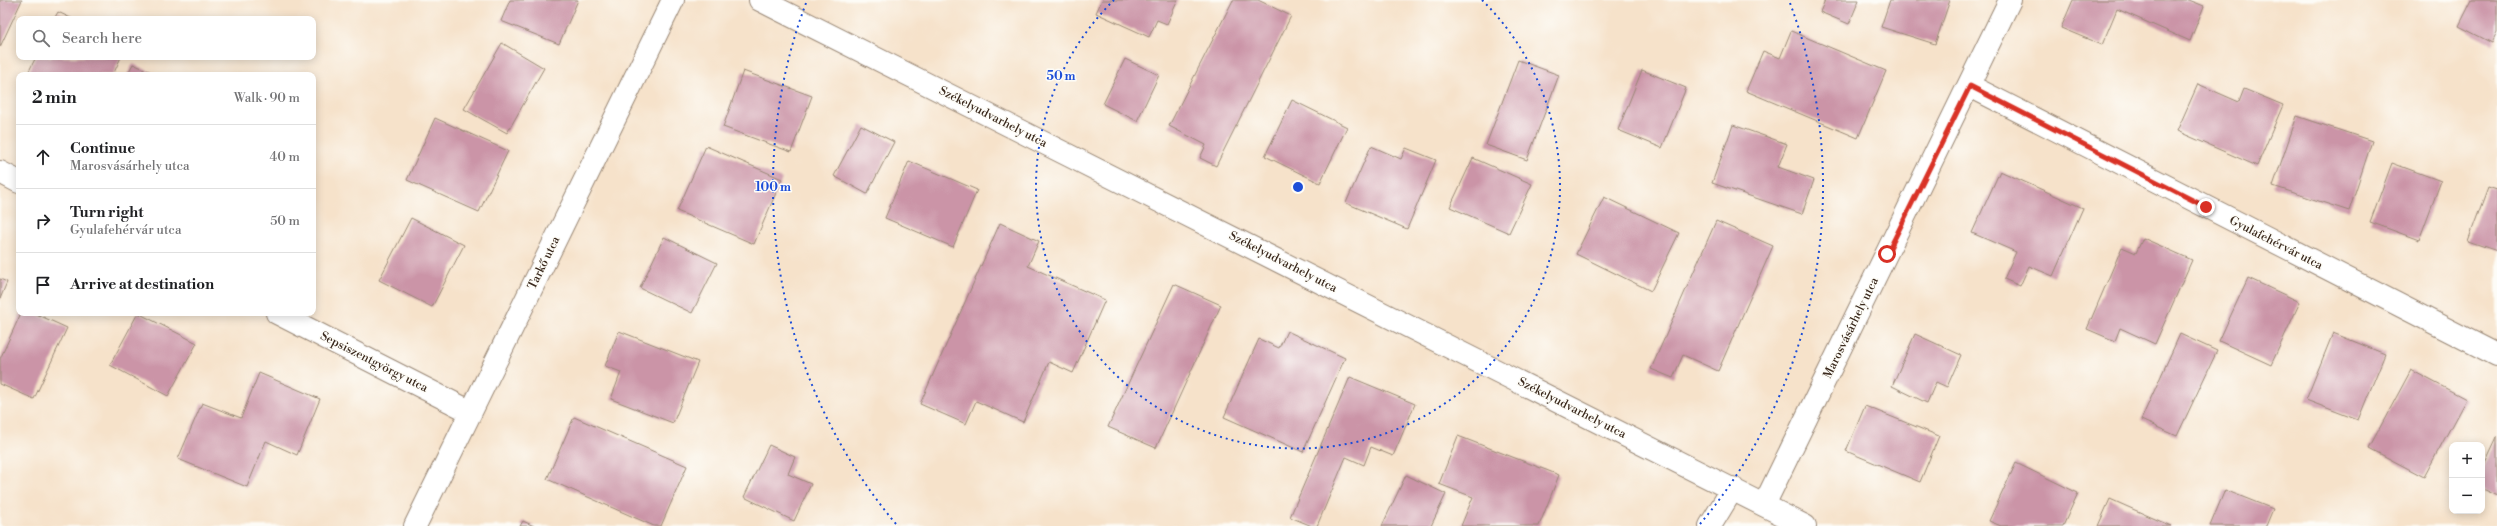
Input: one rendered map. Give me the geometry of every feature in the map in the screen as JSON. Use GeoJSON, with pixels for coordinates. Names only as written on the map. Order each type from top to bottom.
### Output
{"type":"FeatureCollection","features":[{"type":"Feature","properties":{"kind":"street","name":"Tarkő utca"},"geometry":{"type":"LineString","coordinates":[[415,526],[673,0]]}},
{"type":"Feature","properties":{"kind":"street","name":"Székelyudvarhely utca"},"geometry":{"type":"LineString","coordinates":[[760,0],[1733,488],[1805,526]]}},
{"type":"Feature","properties":{"kind":"street","name":"Marosvásárhely utca"},"geometry":{"type":"LineString","coordinates":[[1764,505],[1970,86],[2010,0]]}},
{"type":"Feature","properties":{"kind":"street","name":"Gyulafehérvár utca"},"geometry":{"type":"LineString","coordinates":[[1970,86],[2497,355]]}},
{"type":"Feature","properties":{"kind":"street"},"geometry":{"type":"LineString","coordinates":[[0,172],[16,180]]}},
{"type":"Feature","properties":{"kind":"street","name":"Sepsiszentgyörgy utca"},"geometry":{"type":"LineString","coordinates":[[283,316],[471,412]]}},
{"type":"Feature","properties":{"kind":"street"},"geometry":{"type":"LineString","coordinates":[[1710,526],[1733,488]]}},
{"type":"Feature","properties":{"kind":"building"},"geometry":{"type":"Polygon","coordinates":[[[0,0],[22,0],[0,47],[0,0]]]}},
{"type":"Feature","properties":{"kind":"building"},"geometry":{"type":"Polygon","coordinates":[[[510,0],[578,0],[559,44],[501,21],[510,0]]]}},
{"type":"Feature","properties":{"kind":"building"},"geometry":{"type":"Polygon","coordinates":[[[1102,0],[1178,0],[1167,24],[1157,20],[1149,37],[1096,13],[1102,0]]]}},
{"type":"Feature","properties":{"kind":"building"},"geometry":{"type":"Polygon","coordinates":[[[1233,0],[1258,0],[1291,16],[1216,166],[1200,158],[1206,145],[1169,126],[1233,0]]]}},
{"type":"Feature","properties":{"kind":"building"},"geometry":{"type":"Polygon","coordinates":[[[1825,0],[1859,0],[1849,24],[1820,12],[1825,0]]]}},
{"type":"Feature","properties":{"kind":"building"},"geometry":{"type":"Polygon","coordinates":[[[1890,0],[1950,0],[1935,44],[1881,27],[1890,0]]]}},
{"type":"Feature","properties":{"kind":"building"},"geometry":{"type":"Polygon","coordinates":[[[2073,0],[2189,0],[2204,6],[2190,41],[2117,9],[2102,45],[2061,28],[2073,0]]]}},
{"type":"Feature","properties":{"kind":"building"},"geometry":{"type":"Polygon","coordinates":[[[2472,0],[2497,0],[2497,33],[2492,43],[2459,26],[2472,0]]]}},
{"type":"Feature","properties":{"kind":"building"},"geometry":{"type":"Polygon","coordinates":[[[58,12],[67,16],[56,16],[58,12]]]}},
{"type":"Feature","properties":{"kind":"building"},"geometry":{"type":"Polygon","coordinates":[[[1791,31],[1886,71],[1858,138],[1746,91],[1763,51],[1780,58],[1791,31]]]}},
{"type":"Feature","properties":{"kind":"building"},"geometry":{"type":"Polygon","coordinates":[[[502,43],[544,68],[507,133],[464,109],[502,43]]]}},
{"type":"Feature","properties":{"kind":"building"},"geometry":{"type":"Polygon","coordinates":[[[1125,59],[1159,75],[1137,121],[1103,104],[1125,59]]]}},
{"type":"Feature","properties":{"kind":"building"},"geometry":{"type":"Polygon","coordinates":[[[34,60],[120,60],[114,72],[28,72],[34,60]]]}},
{"type":"Feature","properties":{"kind":"building"},"geometry":{"type":"Polygon","coordinates":[[[1518,60],[1559,75],[1527,160],[1486,145],[1518,60]]]}},
{"type":"Feature","properties":{"kind":"building"},"geometry":{"type":"Polygon","coordinates":[[[133,64],[151,72],[129,72],[133,64]]]}},
{"type":"Feature","properties":{"kind":"building"},"geometry":{"type":"Polygon","coordinates":[[[1642,70],[1686,88],[1662,148],[1618,130],[1642,70]]]}},
{"type":"Feature","properties":{"kind":"building"},"geometry":{"type":"Polygon","coordinates":[[[743,71],[812,96],[791,152],[723,127],[743,71]]]}},
{"type":"Feature","properties":{"kind":"building"},"geometry":{"type":"Polygon","coordinates":[[[2198,84],[2239,102],[2244,89],[2283,105],[2257,166],[2177,131],[2198,84]]]}},
{"type":"Feature","properties":{"kind":"building"},"geometry":{"type":"Polygon","coordinates":[[[1292,100],[1347,127],[1320,183],[1265,156],[1292,100]]]}},
{"type":"Feature","properties":{"kind":"building"},"geometry":{"type":"Polygon","coordinates":[[[2297,116],[2372,141],[2349,211],[2273,186],[2297,116]]]}},
{"type":"Feature","properties":{"kind":"building"},"geometry":{"type":"Polygon","coordinates":[[[435,118],[508,151],[479,212],[407,180],[435,118]]]}},
{"type":"Feature","properties":{"kind":"building"},"geometry":{"type":"Polygon","coordinates":[[[861,125],[894,142],[867,194],[834,176],[861,125]]]}},
{"type":"Feature","properties":{"kind":"building"},"geometry":{"type":"Polygon","coordinates":[[[1733,125],[1787,144],[1778,167],[1814,180],[1802,214],[1712,183],[1733,125]]]}},
{"type":"Feature","properties":{"kind":"building"},"geometry":{"type":"Polygon","coordinates":[[[706,146],[782,179],[754,244],[677,211],[706,146]]]}},
{"type":"Feature","properties":{"kind":"building"},"geometry":{"type":"Polygon","coordinates":[[[1371,146],[1401,159],[1406,148],[1436,160],[1407,229],[1346,203],[1371,146]]]}},
{"type":"Feature","properties":{"kind":"building"},"geometry":{"type":"Polygon","coordinates":[[[1473,158],[1532,184],[1509,233],[1450,207],[1473,158]]]}},
{"type":"Feature","properties":{"kind":"building"},"geometry":{"type":"Polygon","coordinates":[[[909,161],[977,190],[953,247],[885,218],[909,161]]]}},
{"type":"Feature","properties":{"kind":"building"},"geometry":{"type":"Polygon","coordinates":[[[2392,163],[2441,181],[2419,240],[2370,222],[2392,163]]]}},
{"type":"Feature","properties":{"kind":"building"},"geometry":{"type":"Polygon","coordinates":[[[2000,171],[2083,208],[2053,276],[2029,266],[2020,286],[2004,279],[2016,252],[1972,233],[2000,171]]]}},
{"type":"Feature","properties":{"kind":"building"},"geometry":{"type":"Polygon","coordinates":[[[2488,187],[2497,190],[2497,251],[2468,241],[2488,187]]]}},
{"type":"Feature","properties":{"kind":"building"},"geometry":{"type":"Polygon","coordinates":[[[1604,197],[1679,233],[1651,291],[1576,254],[1604,197]]]}},
{"type":"Feature","properties":{"kind":"building"},"geometry":{"type":"Polygon","coordinates":[[[411,218],[464,245],[432,307],[379,280],[411,218]]]}},
{"type":"Feature","properties":{"kind":"building"},"geometry":{"type":"Polygon","coordinates":[[[1716,221],[1773,246],[1718,371],[1683,355],[1673,378],[1651,369],[1716,221]]]}},
{"type":"Feature","properties":{"kind":"building"},"geometry":{"type":"Polygon","coordinates":[[[1000,223],[1039,241],[1028,266],[1105,300],[1073,373],[1049,362],[1023,422],[976,401],[966,424],[920,404],[1000,223]]]}},
{"type":"Feature","properties":{"kind":"building"},"geometry":{"type":"Polygon","coordinates":[[[664,237],[717,263],[692,313],[640,288],[664,237]]]}},
{"type":"Feature","properties":{"kind":"building"},"geometry":{"type":"Polygon","coordinates":[[[2143,238],[2192,260],[2155,344],[2120,328],[2115,341],[2087,329],[2122,247],[2136,253],[2143,238]]]}},
{"type":"Feature","properties":{"kind":"building"},"geometry":{"type":"Polygon","coordinates":[[[2248,278],[2300,302],[2271,365],[2219,341],[2248,278]]]}},
{"type":"Feature","properties":{"kind":"building"},"geometry":{"type":"Polygon","coordinates":[[[0,279],[7,282],[0,299],[0,279]]]}},
{"type":"Feature","properties":{"kind":"building"},"geometry":{"type":"Polygon","coordinates":[[[1174,284],[1221,305],[1156,448],[1108,427],[1174,284]]]}},
{"type":"Feature","properties":{"kind":"building"},"geometry":{"type":"Polygon","coordinates":[[[20,316],[41,316],[67,328],[34,399],[0,384],[0,359],[20,316]]]}},
{"type":"Feature","properties":{"kind":"building"},"geometry":{"type":"Polygon","coordinates":[[[136,316],[144,316],[197,343],[168,396],[110,365],[136,316]]]}},
{"type":"Feature","properties":{"kind":"building"},"geometry":{"type":"Polygon","coordinates":[[[619,331],[698,362],[673,423],[611,399],[621,372],[605,366],[619,331]]]}},
{"type":"Feature","properties":{"kind":"building"},"geometry":{"type":"Polygon","coordinates":[[[1287,331],[1345,358],[1303,452],[1224,417],[1259,339],[1279,348],[1287,331]]]}},
{"type":"Feature","properties":{"kind":"building"},"geometry":{"type":"Polygon","coordinates":[[[2333,333],[2385,354],[2358,420],[2306,400],[2333,333]]]}},
{"type":"Feature","properties":{"kind":"building"},"geometry":{"type":"Polygon","coordinates":[[[1915,334],[1961,355],[1947,387],[1936,382],[1927,403],[1892,386],[1915,334]]]}},
{"type":"Feature","properties":{"kind":"building"},"geometry":{"type":"Polygon","coordinates":[[[2180,334],[2217,351],[2177,436],[2141,420],[2180,334]]]}},
{"type":"Feature","properties":{"kind":"building"},"geometry":{"type":"Polygon","coordinates":[[[2411,370],[2466,399],[2424,477],[2369,448],[2411,370]]]}},
{"type":"Feature","properties":{"kind":"building"},"geometry":{"type":"Polygon","coordinates":[[[259,373],[320,399],[297,455],[266,441],[247,487],[178,459],[202,403],[241,418],[259,373]]]}},
{"type":"Feature","properties":{"kind":"building"},"geometry":{"type":"Polygon","coordinates":[[[1350,377],[1415,404],[1393,456],[1371,447],[1364,465],[1346,457],[1317,526],[1312,526],[1290,517],[1350,377]]]}},
{"type":"Feature","properties":{"kind":"building"},"geometry":{"type":"Polygon","coordinates":[[[1865,406],[1939,436],[1920,482],[1846,451],[1865,406]]]}},
{"type":"Feature","properties":{"kind":"building"},"geometry":{"type":"Polygon","coordinates":[[[574,417],[687,466],[661,526],[654,526],[547,479],[574,417]]]}},
{"type":"Feature","properties":{"kind":"building"},"geometry":{"type":"Polygon","coordinates":[[[1458,436],[1559,475],[1539,526],[1461,526],[1473,497],[1439,484],[1458,436]]]}},
{"type":"Feature","properties":{"kind":"building"},"geometry":{"type":"Polygon","coordinates":[[[2497,437],[2497,496],[2485,490],[2485,463],[2497,437]]]}},
{"type":"Feature","properties":{"kind":"building"},"geometry":{"type":"Polygon","coordinates":[[[769,445],[795,457],[788,474],[811,484],[794,521],[744,497],[769,445]]]}},
{"type":"Feature","properties":{"kind":"building"},"geometry":{"type":"Polygon","coordinates":[[[2016,463],[2078,493],[2063,526],[2001,526],[1989,521],[2016,463]]]}},
{"type":"Feature","properties":{"kind":"building"},"geometry":{"type":"Polygon","coordinates":[[[1406,475],[1446,494],[1431,526],[1382,526],[1406,475]]]}},
{"type":"Feature","properties":{"kind":"building"},"geometry":{"type":"Polygon","coordinates":[[[2225,490],[2273,509],[2266,526],[2210,526],[2225,490]]]}},
{"type":"Feature","properties":{"kind":"building"},"geometry":{"type":"Polygon","coordinates":[[[2110,499],[2171,526],[2098,526],[2110,499]]]}},
{"type":"Feature","properties":{"kind":"building"},"geometry":{"type":"Polygon","coordinates":[[[523,521],[534,526],[520,526],[523,521]]]}},
{"type":"Feature","properties":{"kind":"route"},"geometry":{"type":"LineString","coordinates":[[1887,254],[1970,86],[2206,207]]}}]}
